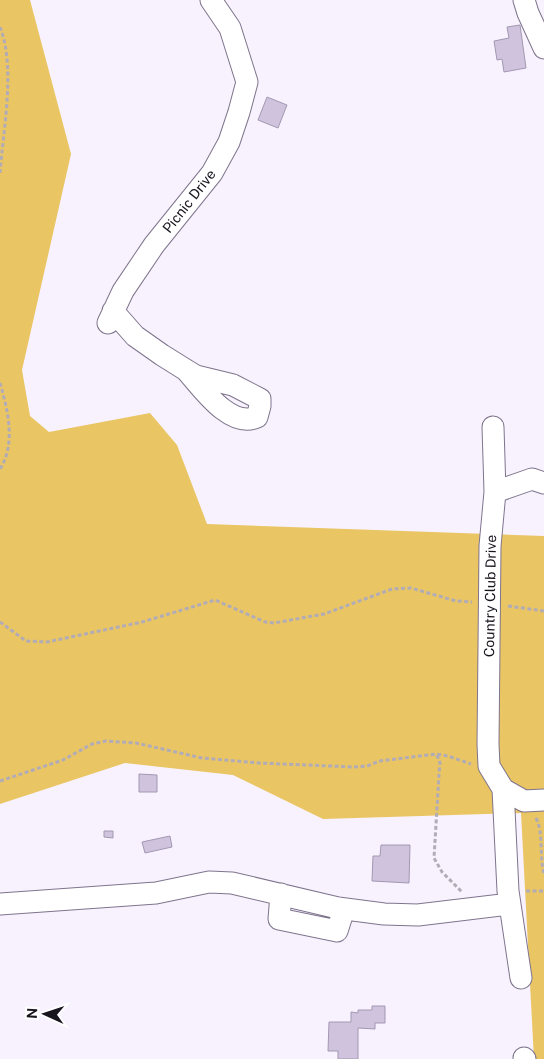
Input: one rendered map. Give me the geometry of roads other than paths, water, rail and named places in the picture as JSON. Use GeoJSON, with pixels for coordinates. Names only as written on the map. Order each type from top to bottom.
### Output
{"type":"FeatureCollection","features":[{"type":"Feature","properties":{"kind":"street","name":"Picnic Drive"},"geometry":{"type":"LineString","coordinates":[[186,370],[162,356],[111,317],[123,291],[154,245],[212,173],[229,142],[239,112],[247,82],[230,28],[212,0]]}},
{"type":"Feature","properties":{"kind":"street"},"geometry":{"type":"LineString","coordinates":[[524,0],[544,48]]}},
{"type":"Feature","properties":{"kind":"street","name":"Country Club Drive"},"geometry":{"type":"LineString","coordinates":[[492,427],[494,492],[491,522],[488,744],[490,768],[503,789]]}},
{"type":"Feature","properties":{"kind":"street"},"geometry":{"type":"LineString","coordinates":[[494,492],[532,479],[544,483]]}},
{"type":"Feature","properties":{"kind":"street"},"geometry":{"type":"LineString","coordinates":[[521,978],[509,898],[503,789],[534,800]]}},
{"type":"Feature","properties":{"kind":"street"},"geometry":{"type":"LineString","coordinates":[[0,904],[156,893],[209,882],[232,882],[344,909],[384,914],[418,915],[509,898]]}}]}
